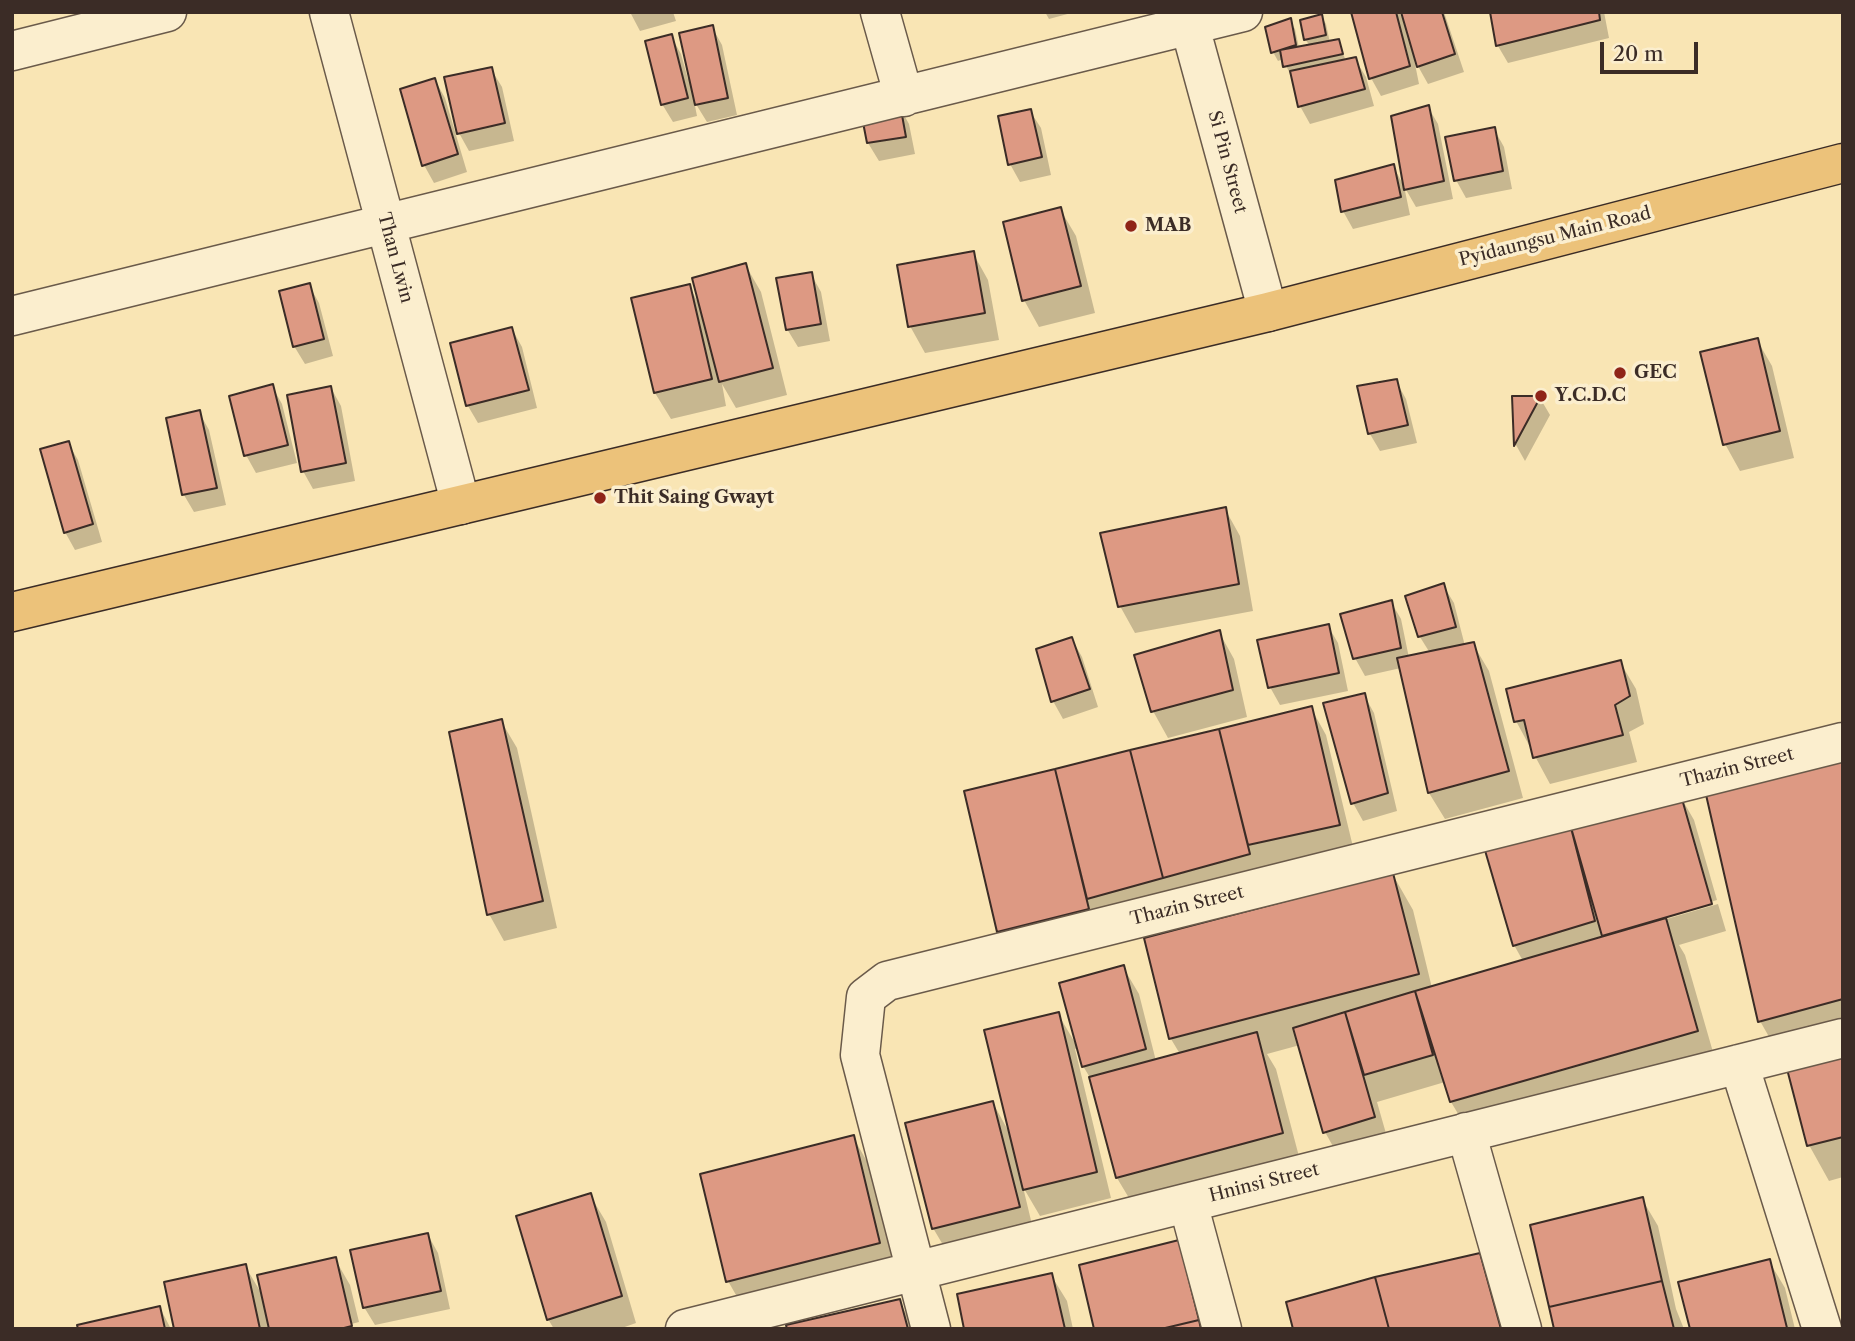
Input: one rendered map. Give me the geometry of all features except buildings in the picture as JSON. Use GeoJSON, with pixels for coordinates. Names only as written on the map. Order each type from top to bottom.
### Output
{"type":"FeatureCollection","features":[{"type":"Feature","properties":{"kind":"main road","name":"Pyidaungsu Main Road"},"geometry":{"type":"LineString","coordinates":[[12,612],[1268,312],[1843,163]]}},
{"type":"Feature","properties":{"kind":"street"},"geometry":{"type":"LineString","coordinates":[[12,51],[167,12]]}},
{"type":"Feature","properties":{"kind":"street","name":"Than Lwin"},"geometry":{"type":"LineString","coordinates":[[329,12],[461,505]]}},
{"type":"Feature","properties":{"kind":"street"},"geometry":{"type":"LineString","coordinates":[[880,12],[904,97]]}},
{"type":"Feature","properties":{"kind":"street"},"geometry":{"type":"LineString","coordinates":[[12,316],[904,97],[1188,20],[1243,12]]}},
{"type":"Feature","properties":{"kind":"street","name":"Si Pin Street"},"geometry":{"type":"LineString","coordinates":[[1188,20],[1268,312]]}},
{"type":"Feature","properties":{"kind":"street","name":"Thazin Street"},"geometry":{"type":"LineString","coordinates":[[931,1329],[860,1055],[866,997],[887,981],[1843,742]]}},
{"type":"Feature","properties":{"kind":"street","name":"Hninsi Street"},"geometry":{"type":"LineString","coordinates":[[685,1329],[1843,1038]]}},
{"type":"Feature","properties":{"kind":"street"},"geometry":{"type":"LineString","coordinates":[[1739,1064],[1822,1329]]}},
{"type":"Feature","properties":{"kind":"street"},"geometry":{"type":"LineString","coordinates":[[1466,1132],[1522,1329]]}},
{"type":"Feature","properties":{"kind":"street"},"geometry":{"type":"LineString","coordinates":[[1188,1203],[1222,1329]]}},
{"type":"Feature","properties":{"kind":"place","name":"MAB"},"geometry":{"type":"Point","coordinates":[1131,226]}},
{"type":"Feature","properties":{"kind":"place","name":"GEC"},"geometry":{"type":"Point","coordinates":[1620,373]}},
{"type":"Feature","properties":{"kind":"place","name":"Y.C.D.C"},"geometry":{"type":"Point","coordinates":[1541,396]}},
{"type":"Feature","properties":{"kind":"place","name":"Thit Saing Gwayt"},"geometry":{"type":"Point","coordinates":[600,498]}}]}
